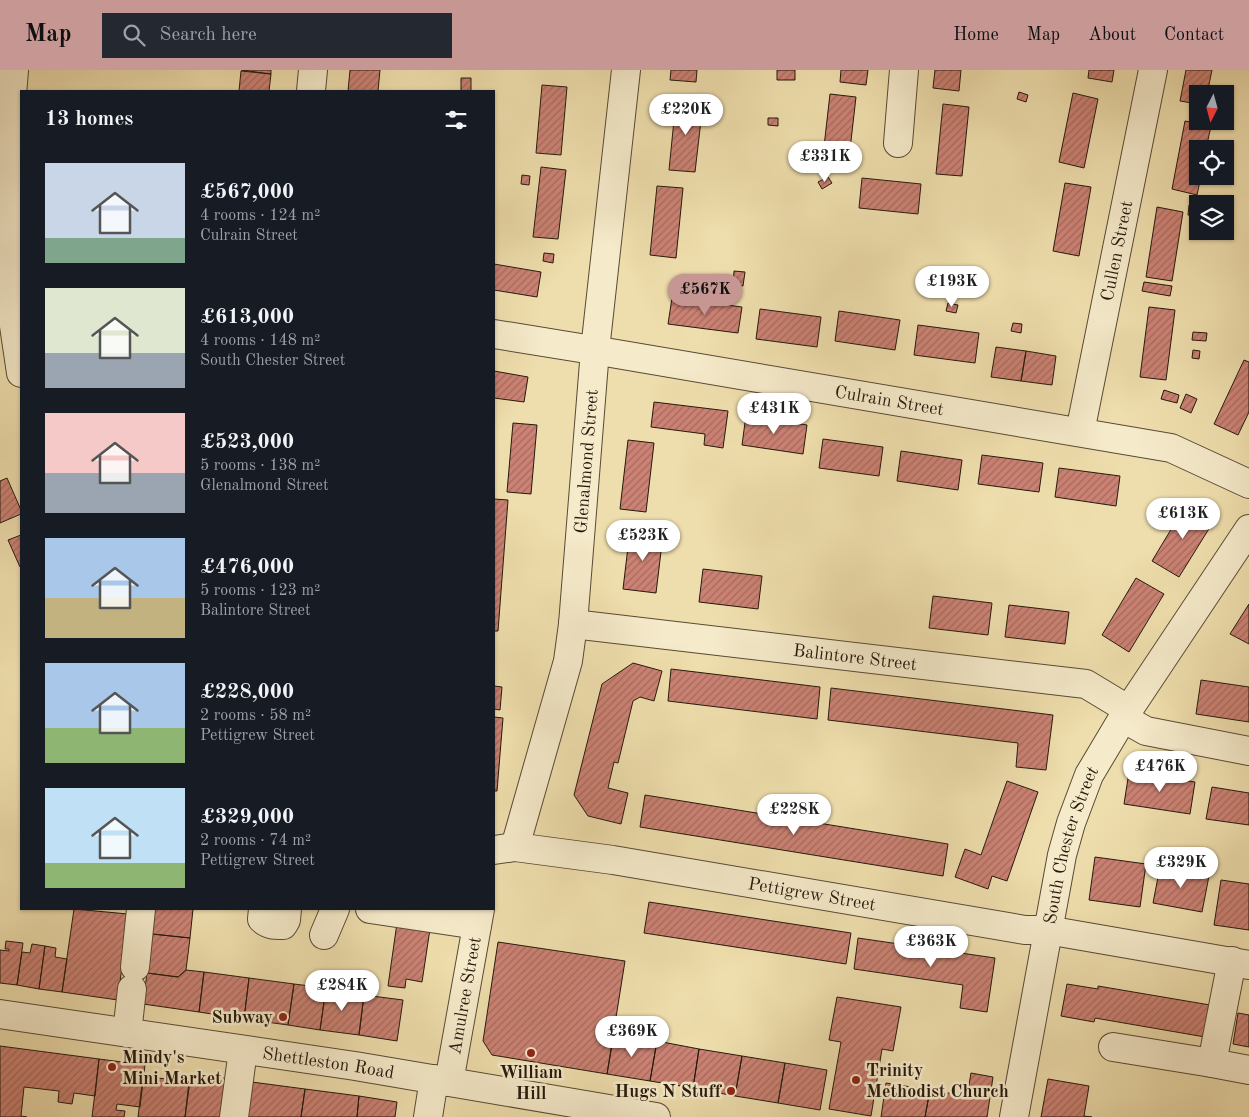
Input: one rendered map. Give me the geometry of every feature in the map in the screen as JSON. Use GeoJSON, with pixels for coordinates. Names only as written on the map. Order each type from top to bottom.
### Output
{"type":"FeatureCollection","features":[{"type":"Feature","properties":{"kind":"street"},"geometry":{"type":"LineString","coordinates":[[14,70],[4,146],[20,360]]}},
{"type":"Feature","properties":{"kind":"street"},"geometry":{"type":"LineString","coordinates":[[311,90],[313,70]]}},
{"type":"Feature","properties":{"kind":"street","name":"Glenalmond Street"},"geometry":{"type":"LineString","coordinates":[[504,848],[568,661],[573,624],[595,350],[626,70]]}},
{"type":"Feature","properties":{"kind":"street"},"geometry":{"type":"LineString","coordinates":[[898,143],[904,70]]}},
{"type":"Feature","properties":{"kind":"street","name":"Cullen Street"},"geometry":{"type":"LineString","coordinates":[[1080,432],[1153,70]]}},
{"type":"Feature","properties":{"kind":"street","name":"Culrain Street"},"geometry":{"type":"LineString","coordinates":[[495,334],[1171,448],[1249,484]]}},
{"type":"Feature","properties":{"kind":"street","name":"South Chester Street"},"geometry":{"type":"LineString","coordinates":[[1014,1117],[1062,855],[1071,823],[1089,775],[1126,714],[1249,529]]}},
{"type":"Feature","properties":{"kind":"street","name":"Balintore Street"},"geometry":{"type":"LineString","coordinates":[[573,624],[1086,684],[1146,731],[1249,750]]}},
{"type":"Feature","properties":{"kind":"street","name":"Pettigrew Street"},"geometry":{"type":"LineString","coordinates":[[504,848],[652,866],[1025,930],[1047,930],[1240,963]]}},
{"type":"Feature","properties":{"kind":"street"},"geometry":{"type":"LineString","coordinates":[[127,1033],[141,910]]}},
{"type":"Feature","properties":{"kind":"street"},"geometry":{"type":"LineString","coordinates":[[263,910],[262,919],[266,923],[273,925],[283,925],[286,920],[287,910]]}},
{"type":"Feature","properties":{"kind":"street"},"geometry":{"type":"LineString","coordinates":[[324,935],[335,910]]}},
{"type":"Feature","properties":{"kind":"street"},"geometry":{"type":"LineString","coordinates":[[384,910],[479,917]]}},
{"type":"Feature","properties":{"kind":"street","name":"Amulree Street"},"geometry":{"type":"LineString","coordinates":[[428,1117],[442,1081],[479,917]]}},
{"type":"Feature","properties":{"kind":"street"},"geometry":{"type":"LineString","coordinates":[[1212,1063],[1240,963]]}},
{"type":"Feature","properties":{"kind":"street","name":"Shettleston Road"},"geometry":{"type":"LineString","coordinates":[[0,1014],[442,1081],[656,1117]]}},
{"type":"Feature","properties":{"kind":"street"},"geometry":{"type":"LineString","coordinates":[[1113,1047],[1249,1070]]}},
{"type":"Feature","properties":{"kind":"street"},"geometry":{"type":"LineString","coordinates":[[234,1117],[243,1050]]}},
{"type":"Feature","properties":{"kind":"building"},"geometry":{"type":"Polygon","coordinates":[[[241,70],[271,70],[271,74],[241,70]]]}},
{"type":"Feature","properties":{"kind":"building"},"geometry":{"type":"Polygon","coordinates":[[[350,70],[380,70],[378,90],[348,90],[350,70]]]}},
{"type":"Feature","properties":{"kind":"building"},"geometry":{"type":"Polygon","coordinates":[[[671,70],[697,70],[696,82],[670,80],[671,70]]]}},
{"type":"Feature","properties":{"kind":"building"},"geometry":{"type":"Polygon","coordinates":[[[777,70],[795,70],[795,80],[777,80],[777,70]]]}},
{"type":"Feature","properties":{"kind":"building"},"geometry":{"type":"Polygon","coordinates":[[[841,70],[868,70],[866,85],[840,82],[841,70]]]}},
{"type":"Feature","properties":{"kind":"building"},"geometry":{"type":"Polygon","coordinates":[[[935,70],[961,70],[959,91],[933,88],[935,70]]]}},
{"type":"Feature","properties":{"kind":"building"},"geometry":{"type":"Polygon","coordinates":[[[1089,70],[1114,70],[1112,82],[1088,78],[1089,70]]]}},
{"type":"Feature","properties":{"kind":"building"},"geometry":{"type":"Polygon","coordinates":[[[1186,70],[1212,70],[1209,85],[1189,85],[1189,102],[1180,101],[1186,70]]]}},
{"type":"Feature","properties":{"kind":"building"},"geometry":{"type":"Polygon","coordinates":[[[241,71],[271,74],[269,90],[239,90],[241,71]]]}},
{"type":"Feature","properties":{"kind":"building"},"geometry":{"type":"Polygon","coordinates":[[[461,78],[471,78],[471,90],[461,90],[461,78]]]}},
{"type":"Feature","properties":{"kind":"building"},"geometry":{"type":"Polygon","coordinates":[[[542,85],[567,87],[561,155],[536,153],[542,85]]]}},
{"type":"Feature","properties":{"kind":"building"},"geometry":{"type":"Polygon","coordinates":[[[1019,92],[1028,95],[1026,102],[1017,99],[1019,92]]]}},
{"type":"Feature","properties":{"kind":"building"},"geometry":{"type":"Polygon","coordinates":[[[1073,93],[1098,99],[1084,168],[1059,162],[1073,93]]]}},
{"type":"Feature","properties":{"kind":"building"},"geometry":{"type":"Polygon","coordinates":[[[830,94],[856,97],[848,167],[822,164],[830,94]]]}},
{"type":"Feature","properties":{"kind":"building"},"geometry":{"type":"Polygon","coordinates":[[[676,100],[703,103],[695,172],[669,170],[676,100]]]}},
{"type":"Feature","properties":{"kind":"building"},"geometry":{"type":"Polygon","coordinates":[[[943,104],[969,107],[962,176],[936,174],[943,104]]]}},
{"type":"Feature","properties":{"kind":"building"},"geometry":{"type":"Polygon","coordinates":[[[768,118],[778,118],[778,126],[768,125],[768,118]]]}},
{"type":"Feature","properties":{"kind":"building"},"geometry":{"type":"Polygon","coordinates":[[[1185,121],[1189,122],[1189,130],[1210,130],[1208,140],[1189,140],[1189,185],[1199,185],[1197,195],[1172,189],[1185,121]]]}},
{"type":"Feature","properties":{"kind":"building"},"geometry":{"type":"Polygon","coordinates":[[[541,167],[566,170],[558,239],[533,237],[541,167]]]}},
{"type":"Feature","properties":{"kind":"building"},"geometry":{"type":"Polygon","coordinates":[[[522,175],[530,176],[529,185],[521,184],[522,175]]]}},
{"type":"Feature","properties":{"kind":"building"},"geometry":{"type":"Polygon","coordinates":[[[828,177],[832,183],[822,189],[818,182],[828,177]]]}},
{"type":"Feature","properties":{"kind":"building"},"geometry":{"type":"Polygon","coordinates":[[[862,178],[921,184],[918,214],[859,208],[862,178]]]}},
{"type":"Feature","properties":{"kind":"building"},"geometry":{"type":"Polygon","coordinates":[[[1065,183],[1091,187],[1079,256],[1053,251],[1065,183]]]}},
{"type":"Feature","properties":{"kind":"building"},"geometry":{"type":"Polygon","coordinates":[[[657,186],[683,188],[676,258],[650,255],[657,186]]]}},
{"type":"Feature","properties":{"kind":"building"},"geometry":{"type":"Polygon","coordinates":[[[1157,207],[1183,212],[1172,281],[1146,277],[1157,207]]]}},
{"type":"Feature","properties":{"kind":"building"},"geometry":{"type":"Polygon","coordinates":[[[544,253],[554,254],[553,263],[543,261],[544,253]]]}},
{"type":"Feature","properties":{"kind":"building"},"geometry":{"type":"Polygon","coordinates":[[[495,264],[541,272],[537,297],[495,290],[495,264]]]}},
{"type":"Feature","properties":{"kind":"building"},"geometry":{"type":"Polygon","coordinates":[[[734,271],[745,272],[743,286],[733,285],[734,271]]]}},
{"type":"Feature","properties":{"kind":"building"},"geometry":{"type":"Polygon","coordinates":[[[1144,282],[1172,286],[1170,296],[1142,291],[1144,282]]]}},
{"type":"Feature","properties":{"kind":"building"},"geometry":{"type":"Polygon","coordinates":[[[672,298],[742,307],[738,333],[668,324],[672,298]]]}},
{"type":"Feature","properties":{"kind":"building"},"geometry":{"type":"Polygon","coordinates":[[[948,303],[958,305],[956,313],[946,311],[948,303]]]}},
{"type":"Feature","properties":{"kind":"building"},"geometry":{"type":"Polygon","coordinates":[[[1149,307],[1175,310],[1166,380],[1140,377],[1149,307]]]}},
{"type":"Feature","properties":{"kind":"building"},"geometry":{"type":"Polygon","coordinates":[[[760,309],[821,317],[817,347],[756,339],[760,309]]]}},
{"type":"Feature","properties":{"kind":"building"},"geometry":{"type":"Polygon","coordinates":[[[839,311],[900,320],[895,350],[835,341],[839,311]]]}},
{"type":"Feature","properties":{"kind":"building"},"geometry":{"type":"Polygon","coordinates":[[[1013,323],[1022,324],[1021,333],[1011,331],[1013,323]]]}},
{"type":"Feature","properties":{"kind":"building"},"geometry":{"type":"Polygon","coordinates":[[[918,325],[979,333],[975,363],[914,355],[918,325]]]}},
{"type":"Feature","properties":{"kind":"building"},"geometry":{"type":"Polygon","coordinates":[[[1193,332],[1207,333],[1206,341],[1192,340],[1193,332]]]}},
{"type":"Feature","properties":{"kind":"building"},"geometry":{"type":"Polygon","coordinates":[[[996,347],[1026,351],[1021,381],[991,377],[996,347]]]}},
{"type":"Feature","properties":{"kind":"building"},"geometry":{"type":"Polygon","coordinates":[[[1193,350],[1200,351],[1199,359],[1192,358],[1193,350]]]}},
{"type":"Feature","properties":{"kind":"building"},"geometry":{"type":"Polygon","coordinates":[[[1026,351],[1056,356],[1052,385],[1021,381],[1026,351]]]}},
{"type":"Feature","properties":{"kind":"building"},"geometry":{"type":"Polygon","coordinates":[[[1244,360],[1249,362],[1249,412],[1238,435],[1214,424],[1244,360]]]}},
{"type":"Feature","properties":{"kind":"building"},"geometry":{"type":"Polygon","coordinates":[[[495,371],[528,377],[524,402],[495,398],[495,371]]]}},
{"type":"Feature","properties":{"kind":"building"},"geometry":{"type":"Polygon","coordinates":[[[1164,390],[1179,395],[1177,403],[1161,399],[1164,390]]]}},
{"type":"Feature","properties":{"kind":"building"},"geometry":{"type":"Polygon","coordinates":[[[1186,394],[1197,399],[1191,413],[1180,408],[1186,394]]]}},
{"type":"Feature","properties":{"kind":"building"},"geometry":{"type":"Polygon","coordinates":[[[654,402],[728,411],[723,448],[704,445],[705,434],[651,427],[654,402]]]}},
{"type":"Feature","properties":{"kind":"building"},"geometry":{"type":"Polygon","coordinates":[[[746,415],[807,425],[803,454],[742,445],[746,415]]]}},
{"type":"Feature","properties":{"kind":"building"},"geometry":{"type":"Polygon","coordinates":[[[513,423],[537,425],[531,494],[507,492],[513,423]]]}},
{"type":"Feature","properties":{"kind":"building"},"geometry":{"type":"Polygon","coordinates":[[[823,439],[883,447],[879,476],[819,468],[823,439]]]}},
{"type":"Feature","properties":{"kind":"building"},"geometry":{"type":"Polygon","coordinates":[[[628,440],[654,443],[646,512],[620,509],[628,440]]]}},
{"type":"Feature","properties":{"kind":"building"},"geometry":{"type":"Polygon","coordinates":[[[901,451],[962,460],[958,490],[897,481],[901,451]]]}},
{"type":"Feature","properties":{"kind":"building"},"geometry":{"type":"Polygon","coordinates":[[[982,455],[1043,463],[1039,492],[978,484],[982,455]]]}},
{"type":"Feature","properties":{"kind":"building"},"geometry":{"type":"Polygon","coordinates":[[[1059,468],[1120,476],[1116,506],[1055,497],[1059,468]]]}},
{"type":"Feature","properties":{"kind":"building"},"geometry":{"type":"Polygon","coordinates":[[[7,478],[20,508],[20,514],[0,523],[0,481],[7,478]]]}},
{"type":"Feature","properties":{"kind":"building"},"geometry":{"type":"Polygon","coordinates":[[[495,499],[508,500],[498,631],[495,631],[495,499]]]}},
{"type":"Feature","properties":{"kind":"building"},"geometry":{"type":"Polygon","coordinates":[[[1187,503],[1215,519],[1179,577],[1152,561],[1187,503]]]}},
{"type":"Feature","properties":{"kind":"building"},"geometry":{"type":"Polygon","coordinates":[[[630,530],[663,535],[656,593],[623,589],[630,530]]]}},
{"type":"Feature","properties":{"kind":"building"},"geometry":{"type":"Polygon","coordinates":[[[20,535],[20,567],[8,540],[20,535]]]}},
{"type":"Feature","properties":{"kind":"building"},"geometry":{"type":"Polygon","coordinates":[[[703,569],[762,576],[758,609],[699,602],[703,569]]]}},
{"type":"Feature","properties":{"kind":"building"},"geometry":{"type":"Polygon","coordinates":[[[1136,578],[1164,594],[1129,652],[1102,635],[1136,578]]]}},
{"type":"Feature","properties":{"kind":"building"},"geometry":{"type":"Polygon","coordinates":[[[933,596],[992,603],[988,635],[929,628],[933,596]]]}},
{"type":"Feature","properties":{"kind":"building"},"geometry":{"type":"Polygon","coordinates":[[[1249,604],[1249,644],[1230,634],[1249,604]]]}},
{"type":"Feature","properties":{"kind":"building"},"geometry":{"type":"Polygon","coordinates":[[[1009,605],[1069,612],[1065,644],[1005,637],[1009,605]]]}},
{"type":"Feature","properties":{"kind":"building"},"geometry":{"type":"Polygon","coordinates":[[[633,663],[662,671],[654,701],[640,697],[633,701],[618,763],[614,762],[608,788],[628,793],[621,824],[588,816],[574,795],[602,684],[633,663]]]}},
{"type":"Feature","properties":{"kind":"building"},"geometry":{"type":"Polygon","coordinates":[[[671,669],[820,687],[817,719],[668,701],[671,669]]]}},
{"type":"Feature","properties":{"kind":"building"},"geometry":{"type":"Polygon","coordinates":[[[1201,680],[1249,687],[1249,722],[1196,714],[1201,680]]]}},
{"type":"Feature","properties":{"kind":"building"},"geometry":{"type":"Polygon","coordinates":[[[495,686],[502,687],[500,710],[495,709],[495,686]]]}},
{"type":"Feature","properties":{"kind":"building"},"geometry":{"type":"Polygon","coordinates":[[[831,688],[1053,715],[1046,770],[1016,767],[1018,743],[828,720],[831,688]]]}},
{"type":"Feature","properties":{"kind":"building"},"geometry":{"type":"Polygon","coordinates":[[[495,717],[503,718],[497,791],[495,791],[495,717]]]}},
{"type":"Feature","properties":{"kind":"building"},"geometry":{"type":"Polygon","coordinates":[[[1129,772],[1195,782],[1190,814],[1124,804],[1129,772]]]}},
{"type":"Feature","properties":{"kind":"building"},"geometry":{"type":"Polygon","coordinates":[[[1007,781],[1038,792],[1007,881],[992,876],[988,889],[955,877],[965,849],[981,855],[1007,781]]]}},
{"type":"Feature","properties":{"kind":"building"},"geometry":{"type":"Polygon","coordinates":[[[1212,787],[1249,793],[1249,825],[1206,819],[1212,787]]]}},
{"type":"Feature","properties":{"kind":"building"},"geometry":{"type":"Polygon","coordinates":[[[645,795],[948,844],[943,876],[640,827],[645,795]]]}},
{"type":"Feature","properties":{"kind":"building"},"geometry":{"type":"Polygon","coordinates":[[[1095,857],[1146,864],[1140,907],[1089,900],[1095,857]]]}},
{"type":"Feature","properties":{"kind":"building"},"geometry":{"type":"Polygon","coordinates":[[[1160,867],[1209,876],[1202,912],[1153,903],[1160,867]]]}},
{"type":"Feature","properties":{"kind":"building"},"geometry":{"type":"Polygon","coordinates":[[[1221,880],[1249,884],[1249,930],[1214,925],[1221,880]]]}},
{"type":"Feature","properties":{"kind":"building"},"geometry":{"type":"Polygon","coordinates":[[[649,902],[851,933],[846,964],[644,933],[649,902]]]}},
{"type":"Feature","properties":{"kind":"building"},"geometry":{"type":"Polygon","coordinates":[[[74,910],[128,914],[118,1000],[62,992],[74,910]]]}},
{"type":"Feature","properties":{"kind":"building"},"geometry":{"type":"Polygon","coordinates":[[[154,910],[193,910],[190,938],[152,934],[154,910]]]}},
{"type":"Feature","properties":{"kind":"building"},"geometry":{"type":"Polygon","coordinates":[[[399,910],[433,910],[422,982],[406,979],[405,988],[388,986],[399,910]]]}},
{"type":"Feature","properties":{"kind":"building"},"geometry":{"type":"Polygon","coordinates":[[[152,934],[190,938],[186,970],[178,977],[147,973],[152,934]]]}},
{"type":"Feature","properties":{"kind":"building"},"geometry":{"type":"Polygon","coordinates":[[[858,938],[995,958],[987,1012],[960,1008],[963,985],[854,969],[858,938]]]}},
{"type":"Feature","properties":{"kind":"building"},"geometry":{"type":"Polygon","coordinates":[[[6,941],[23,943],[17,985],[0,983],[0,950],[9,951],[9,949],[5,949],[6,941]]]}},
{"type":"Feature","properties":{"kind":"building"},"geometry":{"type":"Polygon","coordinates":[[[498,942],[625,961],[607,1074],[492,1055],[483,1041],[498,942]]]}},
{"type":"Feature","properties":{"kind":"building"},"geometry":{"type":"Polygon","coordinates":[[[32,944],[45,946],[39,989],[17,985],[22,952],[30,953],[32,944]]]}},
{"type":"Feature","properties":{"kind":"building"},"geometry":{"type":"Polygon","coordinates":[[[45,946],[56,948],[55,957],[67,959],[62,992],[39,989],[45,946]]]}},
{"type":"Feature","properties":{"kind":"building"},"geometry":{"type":"Polygon","coordinates":[[[186,970],[204,972],[199,1012],[143,1004],[147,973],[178,977],[186,970]]]}},
{"type":"Feature","properties":{"kind":"building"},"geometry":{"type":"Polygon","coordinates":[[[204,972],[249,978],[244,1019],[199,1012],[204,972]]]}},
{"type":"Feature","properties":{"kind":"building"},"geometry":{"type":"Polygon","coordinates":[[[249,978],[294,984],[288,1025],[244,1019],[249,978]]]}},
{"type":"Feature","properties":{"kind":"building"},"geometry":{"type":"Polygon","coordinates":[[[294,984],[326,988],[320,1030],[288,1025],[294,984]]]}},
{"type":"Feature","properties":{"kind":"building"},"geometry":{"type":"Polygon","coordinates":[[[1067,984],[1098,989],[1098,986],[1210,1005],[1205,1037],[1095,1018],[1094,1022],[1061,1016],[1067,984]]]}},
{"type":"Feature","properties":{"kind":"building"},"geometry":{"type":"Polygon","coordinates":[[[326,988],[364,995],[359,1035],[320,1030],[326,988]]]}},
{"type":"Feature","properties":{"kind":"building"},"geometry":{"type":"Polygon","coordinates":[[[364,995],[403,1000],[397,1041],[359,1035],[364,995]]]}},
{"type":"Feature","properties":{"kind":"building","name":"Trinity Methodist Church"},"geometry":{"type":"Polygon","coordinates":[[[837,997],[901,1007],[893,1051],[882,1049],[871,1116],[829,1109],[841,1042],[829,1040],[837,997]]]}},
{"type":"Feature","properties":{"kind":"building"},"geometry":{"type":"Polygon","coordinates":[[[1238,1013],[1249,1015],[1249,1047],[1233,1044],[1238,1013]]]}},
{"type":"Feature","properties":{"kind":"building"},"geometry":{"type":"Polygon","coordinates":[[[614,1034],[657,1041],[650,1081],[607,1074],[614,1034]]]}},
{"type":"Feature","properties":{"kind":"building"},"geometry":{"type":"Polygon","coordinates":[[[657,1041],[699,1049],[693,1088],[650,1081],[657,1041]]]}},
{"type":"Feature","properties":{"kind":"building"},"geometry":{"type":"Polygon","coordinates":[[[0,1046],[99,1059],[95,1096],[74,1093],[72,1104],[58,1102],[59,1091],[24,1087],[21,1116],[27,1117],[0,1117],[0,1046]]]}},
{"type":"Feature","properties":{"kind":"building"},"geometry":{"type":"Polygon","coordinates":[[[699,1049],[742,1056],[735,1096],[693,1088],[699,1049]]]}},
{"type":"Feature","properties":{"kind":"building"},"geometry":{"type":"Polygon","coordinates":[[[742,1056],[785,1063],[778,1103],[735,1096],[742,1056]]]}},
{"type":"Feature","properties":{"kind":"building"},"geometry":{"type":"Polygon","coordinates":[[[99,1059],[145,1065],[140,1107],[117,1104],[116,1110],[125,1111],[124,1117],[92,1117],[99,1059]]]}},
{"type":"Feature","properties":{"kind":"building"},"geometry":{"type":"Polygon","coordinates":[[[785,1063],[827,1070],[820,1110],[778,1103],[785,1063]]]}},
{"type":"Feature","properties":{"kind":"building"},"geometry":{"type":"Polygon","coordinates":[[[971,1073],[993,1077],[987,1117],[925,1117],[930,1090],[967,1096],[971,1073]]]}},
{"type":"Feature","properties":{"kind":"building"},"geometry":{"type":"Polygon","coordinates":[[[191,1074],[229,1079],[224,1117],[185,1117],[191,1074]]]}},
{"type":"Feature","properties":{"kind":"building"},"geometry":{"type":"Polygon","coordinates":[[[143,1076],[189,1082],[185,1117],[138,1117],[143,1076]]]}},
{"type":"Feature","properties":{"kind":"building"},"geometry":{"type":"Polygon","coordinates":[[[229,1079],[305,1089],[301,1117],[224,1117],[229,1079]]]}},
{"type":"Feature","properties":{"kind":"building"},"geometry":{"type":"Polygon","coordinates":[[[1048,1079],[1089,1086],[1084,1116],[1092,1117],[1041,1117],[1048,1079]]]}},
{"type":"Feature","properties":{"kind":"building"},"geometry":{"type":"Polygon","coordinates":[[[886,1083],[930,1090],[925,1117],[881,1117],[886,1083]]]}},
{"type":"Feature","properties":{"kind":"building"},"geometry":{"type":"Polygon","coordinates":[[[305,1089],[359,1096],[357,1117],[301,1117],[305,1089]]]}},
{"type":"Feature","properties":{"kind":"building"},"geometry":{"type":"Polygon","coordinates":[[[359,1096],[397,1102],[395,1117],[357,1117],[359,1096]]]}},
{"type":"Feature","properties":{"kind":"place","name":"Subway"},"geometry":{"type":"Point","coordinates":[283,1017]}},
{"type":"Feature","properties":{"kind":"place","name":"William Hill"},"geometry":{"type":"Point","coordinates":[531,1053]}},
{"type":"Feature","properties":{"kind":"place","name":"Mindy's Mini Market"},"geometry":{"type":"Point","coordinates":[112,1067]}},
{"type":"Feature","properties":{"kind":"place","name":"Trinity Methodist Church"},"geometry":{"type":"Point","coordinates":[856,1080]}},
{"type":"Feature","properties":{"kind":"place","name":"Hugs N Stuff"},"geometry":{"type":"Point","coordinates":[731,1091]}}]}
